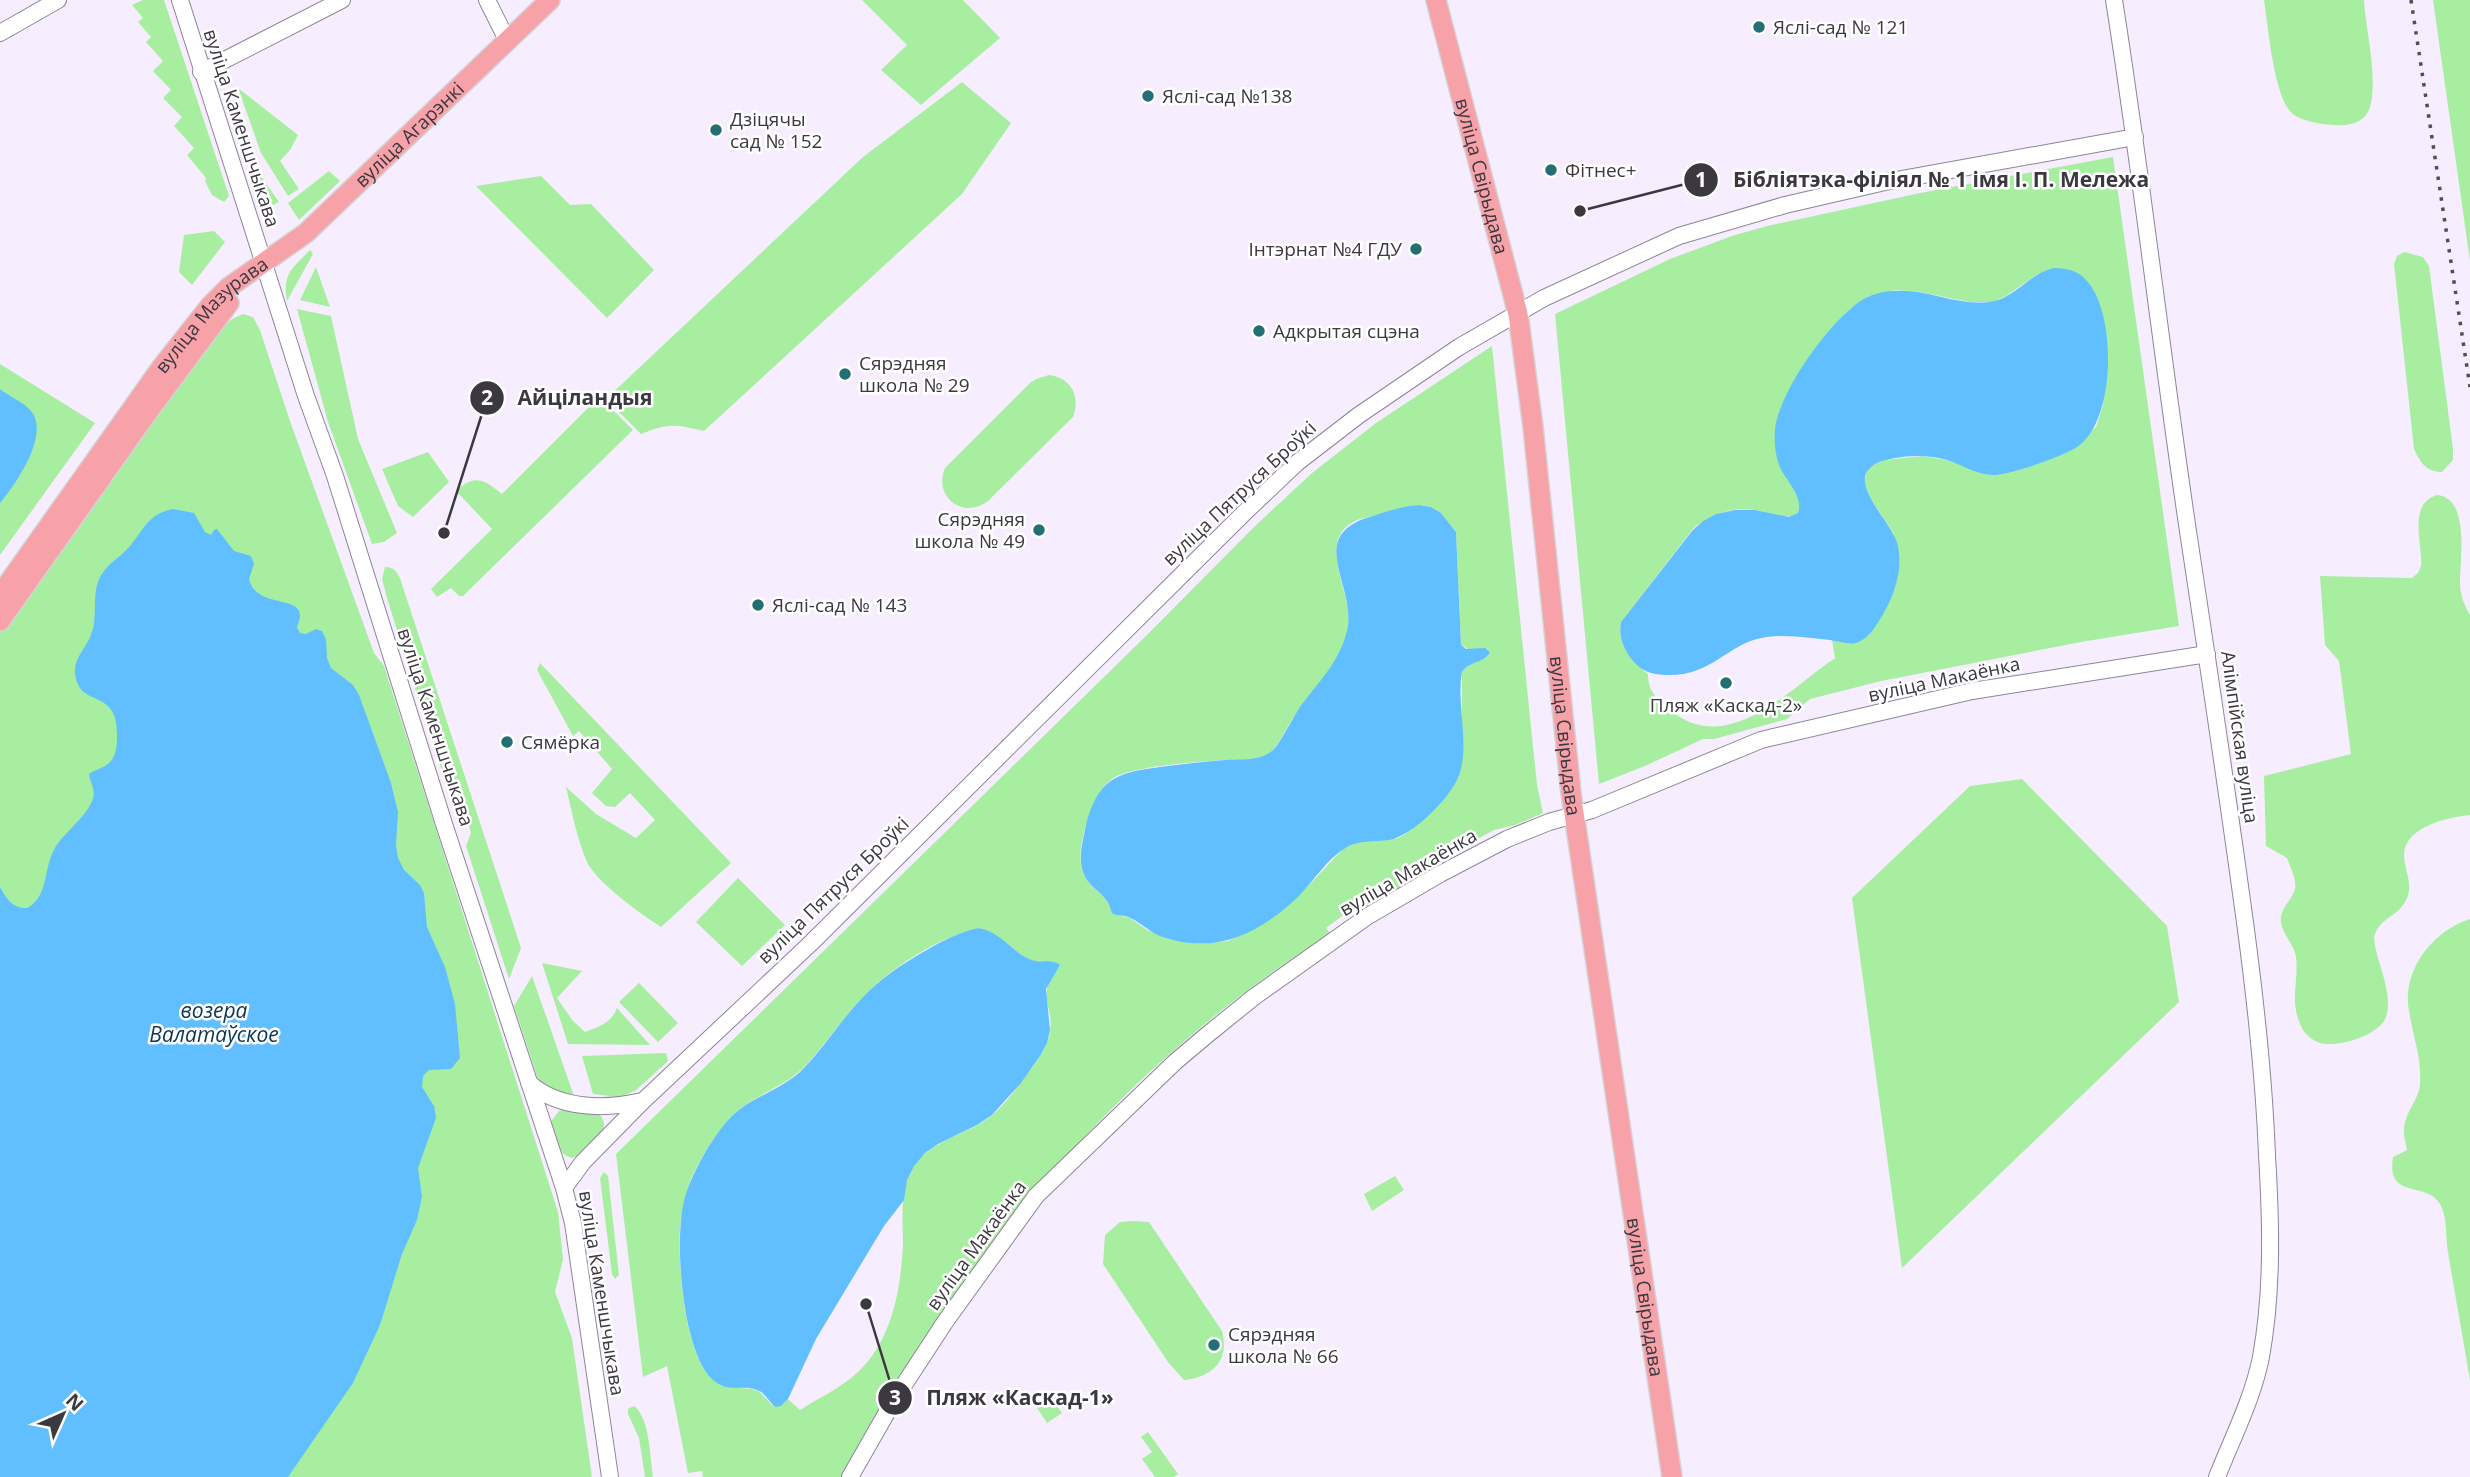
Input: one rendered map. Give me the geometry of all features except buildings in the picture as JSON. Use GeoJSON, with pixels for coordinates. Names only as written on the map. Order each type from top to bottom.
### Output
{"type":"FeatureCollection","features":[{"type":"Feature","properties":{"kind":"main road","name":"вуліца Агарэнкі"},"geometry":{"type":"LineString","coordinates":[[264,262],[306,233],[550,0]]}},
{"type":"Feature","properties":{"kind":"main road","name":"вуліца Свірыдава"},"geometry":{"type":"LineString","coordinates":[[1436,0],[1518,314],[1533,427],[1575,817],[1672,1477]]}},
{"type":"Feature","properties":{"kind":"main road","name":"вуліца Мазурава"},"geometry":{"type":"LineString","coordinates":[[0,595],[190,330],[229,287],[264,262]]}},
{"type":"Feature","properties":{"kind":"main road","name":"вуліца Мазурава"},"geometry":{"type":"LineString","coordinates":[[0,621],[150,409],[220,314],[264,262]]}},
{"type":"Feature","properties":{"kind":"street"},"geometry":{"type":"LineString","coordinates":[[0,33],[58,0]]}},
{"type":"Feature","properties":{"kind":"street","name":"вуліца Каменшчыкава"},"geometry":{"type":"LineString","coordinates":[[180,0],[201,72],[564,1188],[573,1223],[610,1477]]}},
{"type":"Feature","properties":{"kind":"street"},"geometry":{"type":"LineString","coordinates":[[201,72],[342,0]]}},
{"type":"Feature","properties":{"kind":"street"},"geometry":{"type":"LineString","coordinates":[[487,0],[507,40]]}},
{"type":"Feature","properties":{"kind":"street","name":"Алімпійская вуліца"},"geometry":{"type":"LineString","coordinates":[[2114,0],[2259,1022],[2265,1094],[2271,1230],[2260,1363],[2217,1477]]}},
{"type":"Feature","properties":{"kind":"street","name":"вуліца Пятруся Броўкі"},"geometry":{"type":"LineString","coordinates":[[609,1137],[643,1101],[810,944],[1298,462],[1359,415],[1448,354],[1544,298],[1679,236],[1721,222],[1885,182],[2135,137]]}},
{"type":"Feature","properties":{"kind":"street","name":"вуліца Макаёнка"},"geometry":{"type":"LineString","coordinates":[[850,1477],[894,1400],[945,1322],[1036,1196],[1175,1062],[1254,997],[1368,916],[1507,839],[1549,822],[1575,817],[1761,740],[1972,691],[2207,654]]}},
{"type":"Feature","properties":{"kind":"street"},"geometry":{"type":"LineString","coordinates":[[529,1083],[540,1093],[556,1100],[596,1107],[613,1107],[643,1101]]}},
{"type":"Feature","properties":{"kind":"street"},"geometry":{"type":"LineString","coordinates":[[542,1126],[552,1110],[572,1102]]}},
{"type":"Feature","properties":{"kind":"street"},"geometry":{"type":"LineString","coordinates":[[564,1188],[583,1163],[609,1137],[612,1129],[610,1121],[604,1112],[596,1107]]}},
{"type":"Feature","properties":{"kind":"street"},"geometry":{"type":"LineString","coordinates":[[553,1157],[572,1166],[583,1163]]}},
{"type":"Feature","properties":{"kind":"green space"},"geometry":{"type":"Polygon","coordinates":[[[143,0],[164,0],[229,196],[224,202],[212,195],[206,178],[187,155],[194,148],[174,126],[182,117],[163,98],[171,90],[153,71],[163,61],[146,42],[151,37],[138,22],[143,18],[132,5],[143,0]]]}},
{"type":"Feature","properties":{"kind":"green space"},"geometry":{"type":"Polygon","coordinates":[[[862,0],[963,0],[1000,38],[921,105],[881,70],[907,45],[862,0]]]}},
{"type":"Feature","properties":{"kind":"green space"},"geometry":{"type":"Polygon","coordinates":[[[2264,0],[2364,0],[2373,91],[2370,108],[2362,119],[2355,123],[2333,125],[2311,122],[2293,114],[2286,106],[2277,78],[2264,0]]]}},
{"type":"Feature","properties":{"kind":"green space"},"geometry":{"type":"Polygon","coordinates":[[[2433,0],[2470,0],[2470,261],[2433,0]]]}},
{"type":"Feature","properties":{"kind":"green space"},"geometry":{"type":"Polygon","coordinates":[[[962,82],[1011,123],[962,194],[704,431],[672,426],[641,434],[606,399],[863,157],[962,82]]]}},
{"type":"Feature","properties":{"kind":"green space"},"geometry":{"type":"Polygon","coordinates":[[[238,88],[298,135],[280,161],[299,189],[288,196],[261,153],[238,88]]]}},
{"type":"Feature","properties":{"kind":"green space"},"geometry":{"type":"Polygon","coordinates":[[[2113,157],[2179,626],[1881,681],[1810,699],[1787,719],[1714,739],[1703,739],[1599,784],[1555,314],[1670,259],[1732,236],[1920,193],[2113,157]],[[2038,274],[1993,302],[1969,302],[1896,290],[1867,297],[1851,308],[1821,343],[1788,393],[1800,505],[1798,513],[1783,517],[1755,510],[1738,510],[1721,513],[1698,524],[1621,622],[1624,645],[1631,657],[1648,674],[1649,685],[1657,698],[1691,722],[1713,726],[1735,723],[1778,701],[1835,658],[1832,640],[1855,643],[1873,630],[1888,605],[1898,577],[1894,534],[1869,496],[1864,483],[1871,466],[1884,460],[1923,456],[1946,460],[1992,475],[2062,455],[2096,427],[2103,405],[2107,345],[2095,293],[2038,274]]]}},
{"type":"Feature","properties":{"kind":"green space"},"geometry":{"type":"Polygon","coordinates":[[[256,169],[279,202],[268,208],[256,169]]]}},
{"type":"Feature","properties":{"kind":"green space"},"geometry":{"type":"Polygon","coordinates":[[[329,171],[340,181],[299,220],[288,203],[329,171]]]}},
{"type":"Feature","properties":{"kind":"green space"},"geometry":{"type":"Polygon","coordinates":[[[541,176],[570,205],[591,204],[654,270],[607,318],[476,186],[541,176]]]}},
{"type":"Feature","properties":{"kind":"green space"},"geometry":{"type":"Polygon","coordinates":[[[214,231],[225,242],[192,285],[179,272],[184,235],[214,231]]]}},
{"type":"Feature","properties":{"kind":"green space"},"geometry":{"type":"Polygon","coordinates":[[[310,250],[313,254],[287,301],[287,278],[293,267],[310,250]]]}},
{"type":"Feature","properties":{"kind":"green space"},"geometry":{"type":"Polygon","coordinates":[[[2404,252],[2423,257],[2429,266],[2453,449],[2453,460],[2442,472],[2424,465],[2414,449],[2394,264],[2397,256],[2404,252]]]}},
{"type":"Feature","properties":{"kind":"green space"},"geometry":{"type":"Polygon","coordinates":[[[316,267],[330,307],[300,300],[316,267]]]}},
{"type":"Feature","properties":{"kind":"green space"},"geometry":{"type":"Polygon","coordinates":[[[297,309],[331,316],[358,439],[397,533],[384,542],[372,544],[328,422],[297,309]]]}},
{"type":"Feature","properties":{"kind":"green space","name":"возера Валатаўское"},"geometry":{"type":"Polygon","coordinates":[[[243,314],[253,317],[260,330],[374,653],[384,666],[558,1212],[563,1259],[555,1292],[572,1338],[592,1477],[0,1477],[0,631],[224,326],[243,314]]]}},
{"type":"Feature","properties":{"kind":"green space"},"geometry":{"type":"Polygon","coordinates":[[[1492,346],[1537,785],[1543,813],[1515,825],[1494,830],[1448,855],[1431,873],[1359,914],[1353,908],[1326,928],[1331,934],[1288,961],[1206,1023],[1128,1093],[1056,1168],[1024,1207],[846,1477],[703,1477],[702,1471],[688,1473],[667,1366],[643,1377],[616,1154],[1254,527],[1312,473],[1376,423],[1492,346]],[[1419,505],[1360,519],[1347,527],[1339,537],[1337,562],[1349,618],[1346,638],[1331,668],[1297,712],[1272,751],[1254,759],[1181,763],[1133,771],[1112,779],[1104,787],[1090,814],[1083,838],[1081,866],[1085,877],[1106,900],[1113,914],[1130,918],[1147,930],[1170,939],[1199,944],[1228,941],[1269,920],[1307,887],[1344,848],[1356,843],[1398,838],[1443,799],[1458,778],[1462,762],[1462,672],[1490,652],[1487,649],[1468,649],[1461,645],[1456,532],[1441,513],[1431,507],[1419,505]],[[978,928],[931,947],[885,977],[854,1007],[798,1072],[747,1104],[729,1119],[702,1158],[690,1182],[683,1211],[680,1263],[684,1306],[694,1347],[701,1364],[716,1381],[728,1386],[759,1391],[772,1405],[781,1406],[788,1399],[800,1410],[852,1377],[870,1359],[879,1345],[897,1296],[903,1244],[903,1200],[909,1175],[922,1156],[931,1149],[981,1123],[998,1110],[1037,1060],[1049,1036],[1051,1026],[1046,994],[1052,977],[1060,966],[1031,960],[992,933],[978,928]]]}},
{"type":"Feature","properties":{"kind":"green space"},"geometry":{"type":"Polygon","coordinates":[[[0,364],[95,423],[0,555],[0,364]]]}},
{"type":"Feature","properties":{"kind":"green space"},"geometry":{"type":"Polygon","coordinates":[[[1049,375],[1063,380],[1072,389],[1076,402],[1073,417],[988,501],[969,508],[953,503],[943,488],[945,468],[1030,383],[1049,375]]]}},
{"type":"Feature","properties":{"kind":"green space"},"geometry":{"type":"Polygon","coordinates":[[[577,393],[601,398],[633,430],[463,596],[459,596],[451,588],[437,597],[431,589],[492,529],[456,491],[474,480],[485,482],[502,494],[590,406],[577,393]]]}},
{"type":"Feature","properties":{"kind":"green space"},"geometry":{"type":"Polygon","coordinates":[[[428,452],[449,482],[413,517],[398,506],[382,469],[428,452]]]}},
{"type":"Feature","properties":{"kind":"green space"},"geometry":{"type":"Polygon","coordinates":[[[2437,495],[2455,506],[2459,518],[2460,587],[2470,615],[2470,815],[2429,825],[2420,830],[2406,845],[2404,861],[2409,884],[2408,896],[2397,912],[2379,926],[2374,938],[2388,998],[2386,1017],[2376,1029],[2358,1039],[2337,1044],[2320,1043],[2304,1032],[2297,1017],[2296,957],[2281,923],[2284,909],[2295,889],[2295,881],[2287,858],[2266,846],[2264,776],[2351,754],[2339,661],[2325,645],[2320,576],[2412,578],[2421,566],[2419,516],[2428,500],[2437,495]]]}},
{"type":"Feature","properties":{"kind":"green space"},"geometry":{"type":"Polygon","coordinates":[[[385,567],[394,570],[400,578],[521,948],[509,979],[466,846],[471,833],[463,804],[450,796],[440,765],[443,754],[435,729],[426,724],[387,598],[382,579],[385,567]]]}},
{"type":"Feature","properties":{"kind":"green space"},"geometry":{"type":"Polygon","coordinates":[[[540,663],[731,863],[661,927],[610,888],[587,862],[566,787],[596,814],[636,838],[655,820],[630,793],[615,807],[606,806],[592,793],[612,769],[579,731],[573,736],[537,670],[540,663]]]}},
{"type":"Feature","properties":{"kind":"green space"},"geometry":{"type":"Polygon","coordinates":[[[2022,779],[2167,926],[2179,1002],[1902,1268],[1852,898],[1970,786],[2022,779]]]}},
{"type":"Feature","properties":{"kind":"green space"},"geometry":{"type":"Polygon","coordinates":[[[738,878],[785,925],[742,966],[696,922],[738,878]]]}},
{"type":"Feature","properties":{"kind":"green space"},"geometry":{"type":"Polygon","coordinates":[[[2470,919],[2470,1381],[2443,1209],[2434,1197],[2401,1185],[2395,1180],[2392,1171],[2393,1157],[2407,1150],[2405,1123],[2420,1084],[2419,1063],[2408,1004],[2412,976],[2417,963],[2434,941],[2457,924],[2470,919]]]}},
{"type":"Feature","properties":{"kind":"green space"},"geometry":{"type":"Polygon","coordinates":[[[542,963],[582,971],[557,998],[573,1021],[585,1032],[608,1020],[617,1008],[650,1045],[568,1044],[542,963]]]}},
{"type":"Feature","properties":{"kind":"green space"},"geometry":{"type":"Polygon","coordinates":[[[532,976],[574,1096],[544,1088],[538,1079],[514,1006],[532,976]]]}},
{"type":"Feature","properties":{"kind":"green space"},"geometry":{"type":"Polygon","coordinates":[[[639,983],[678,1023],[658,1042],[619,1002],[639,983]]]}},
{"type":"Feature","properties":{"kind":"green space"},"geometry":{"type":"Polygon","coordinates":[[[666,1053],[668,1061],[635,1091],[620,1097],[593,1094],[582,1056],[666,1053]]]}},
{"type":"Feature","properties":{"kind":"green space"},"geometry":{"type":"Polygon","coordinates":[[[559,1111],[592,1111],[601,1117],[604,1123],[604,1130],[581,1154],[572,1158],[559,1149],[550,1123],[559,1111]]]}},
{"type":"Feature","properties":{"kind":"green space"},"geometry":{"type":"Polygon","coordinates":[[[604,1172],[608,1176],[619,1275],[615,1279],[612,1274],[600,1178],[604,1172]]]}},
{"type":"Feature","properties":{"kind":"green space"},"geometry":{"type":"Polygon","coordinates":[[[1395,1176],[1404,1190],[1372,1211],[1364,1194],[1395,1176]]]}},
{"type":"Feature","properties":{"kind":"green space"},"geometry":{"type":"Polygon","coordinates":[[[1120,1222],[1149,1222],[1222,1331],[1224,1342],[1221,1359],[1203,1375],[1184,1380],[1168,1362],[1103,1264],[1105,1235],[1120,1222]]]}},
{"type":"Feature","properties":{"kind":"green space"},"geometry":{"type":"Polygon","coordinates":[[[1048,1394],[1062,1413],[1047,1423],[1037,1408],[1048,1394]]]}},
{"type":"Feature","properties":{"kind":"green space"},"geometry":{"type":"Polygon","coordinates":[[[634,1406],[646,1429],[653,1477],[645,1477],[639,1438],[628,1414],[628,1409],[634,1406]]]}},
{"type":"Feature","properties":{"kind":"green space"},"geometry":{"type":"Polygon","coordinates":[[[1148,1432],[1178,1474],[1174,1477],[1155,1477],[1142,1459],[1152,1452],[1141,1437],[1148,1432]]]}},
{"type":"Feature","properties":{"kind":"water"},"geometry":{"type":"Polygon","coordinates":[[[2054,268],[2072,271],[2087,281],[2097,297],[2104,317],[2108,367],[2105,392],[2090,434],[2077,447],[2035,465],[1992,475],[1947,460],[1921,456],[1885,460],[1870,468],[1865,476],[1865,485],[1895,537],[1899,569],[1894,591],[1885,611],[1866,638],[1859,642],[1850,644],[1791,636],[1767,637],[1741,645],[1696,671],[1682,674],[1651,673],[1633,661],[1623,643],[1621,622],[1692,531],[1703,521],[1716,514],[1735,510],[1755,510],[1789,517],[1798,513],[1796,494],[1779,465],[1775,429],[1786,396],[1807,359],[1847,312],[1867,297],[1889,291],[1918,292],[1965,302],[1989,302],[2007,296],[2037,275],[2054,268]]]}},
{"type":"Feature","properties":{"kind":"water"},"geometry":{"type":"Polygon","coordinates":[[[0,389],[32,412],[36,422],[36,434],[34,446],[22,472],[0,503],[0,389]]]}},
{"type":"Feature","properties":{"kind":"water"},"geometry":{"type":"Polygon","coordinates":[[[1419,505],[1431,507],[1441,513],[1456,532],[1461,645],[1466,649],[1485,648],[1490,652],[1462,672],[1462,766],[1447,796],[1408,832],[1389,840],[1357,843],[1347,847],[1327,863],[1284,909],[1252,931],[1235,938],[1199,944],[1180,942],[1160,936],[1128,917],[1113,914],[1107,902],[1087,880],[1081,860],[1086,825],[1098,795],[1115,779],[1125,774],[1168,766],[1255,758],[1273,750],[1300,707],[1333,663],[1347,631],[1346,597],[1336,549],[1341,536],[1352,525],[1373,516],[1419,505]]]}},
{"type":"Feature","properties":{"kind":"water","name":"возера Валатаўское"},"geometry":{"type":"Polygon","coordinates":[[[173,509],[194,513],[205,532],[211,535],[217,529],[234,551],[251,556],[254,564],[249,579],[253,588],[268,598],[298,610],[300,617],[297,627],[300,633],[306,634],[316,629],[322,631],[331,668],[353,685],[359,695],[391,783],[398,812],[398,858],[404,870],[420,885],[424,893],[427,927],[445,967],[455,1004],[460,1058],[451,1069],[429,1070],[423,1076],[422,1087],[434,1106],[436,1118],[418,1168],[422,1197],[417,1220],[402,1254],[380,1325],[353,1383],[288,1477],[0,1477],[0,887],[14,905],[27,908],[33,904],[42,891],[49,861],[56,847],[92,801],[94,790],[89,774],[109,763],[114,755],[117,742],[116,720],[105,704],[83,692],[78,685],[76,663],[93,629],[96,588],[101,576],[152,518],[173,509]]]}},
{"type":"Feature","properties":{"kind":"water"},"geometry":{"type":"Polygon","coordinates":[[[978,928],[993,933],[1025,957],[1060,965],[1046,989],[1050,1030],[1040,1056],[1021,1083],[992,1115],[938,1144],[925,1153],[914,1166],[907,1180],[904,1200],[884,1226],[816,1339],[788,1399],[776,1407],[757,1390],[718,1384],[702,1365],[694,1345],[687,1321],[681,1267],[681,1219],[684,1201],[702,1157],[716,1135],[738,1110],[796,1076],[854,1006],[876,984],[938,944],[957,934],[978,928]]]}},
{"type":"Feature","properties":{"kind":"railway"},"geometry":{"type":"LineString","coordinates":[[2411,0],[2470,387]]}},
{"type":"Feature","properties":{"kind":"place","name":"Яслі-сад № 121"},"geometry":{"type":"Point","coordinates":[1759,27]}},
{"type":"Feature","properties":{"kind":"place","name":"Яслі-сад №138"},"geometry":{"type":"Point","coordinates":[1148,96]}},
{"type":"Feature","properties":{"kind":"place","name":"Дзіцячы сад № 152"},"geometry":{"type":"Point","coordinates":[716,130]}},
{"type":"Feature","properties":{"kind":"place","name":"Фітнес+"},"geometry":{"type":"Point","coordinates":[1551,170]}},
{"type":"Feature","properties":{"kind":"place","name":"Бібліятэка-філіял № 1 імя І. П. Мележа"},"geometry":{"type":"Point","coordinates":[1580,211]}},
{"type":"Feature","properties":{"kind":"place","name":"Інтэрнат №4 ГДУ"},"geometry":{"type":"Point","coordinates":[1416,249]}},
{"type":"Feature","properties":{"kind":"place","name":"Адкрытая сцэна"},"geometry":{"type":"Point","coordinates":[1259,331]}},
{"type":"Feature","properties":{"kind":"place","name":"Сярэдняя школа № 29"},"geometry":{"type":"Point","coordinates":[845,374]}},
{"type":"Feature","properties":{"kind":"place","name":"Сярэдняя школа № 49"},"geometry":{"type":"Point","coordinates":[1039,530]}},
{"type":"Feature","properties":{"kind":"place","name":"Айціландыя"},"geometry":{"type":"Point","coordinates":[444,533]}},
{"type":"Feature","properties":{"kind":"place","name":"Яслі-сад № 143"},"geometry":{"type":"Point","coordinates":[758,605]}},
{"type":"Feature","properties":{"kind":"place","name":"Пляж «Каскад-2»"},"geometry":{"type":"Point","coordinates":[1726,683]}},
{"type":"Feature","properties":{"kind":"place","name":"Сямёрка"},"geometry":{"type":"Point","coordinates":[507,742]}},
{"type":"Feature","properties":{"kind":"place","name":"Пляж «Каскад-1»"},"geometry":{"type":"Point","coordinates":[866,1304]}},
{"type":"Feature","properties":{"kind":"place","name":"Сярэдняя школа № 66"},"geometry":{"type":"Point","coordinates":[1214,1345]}}]}
